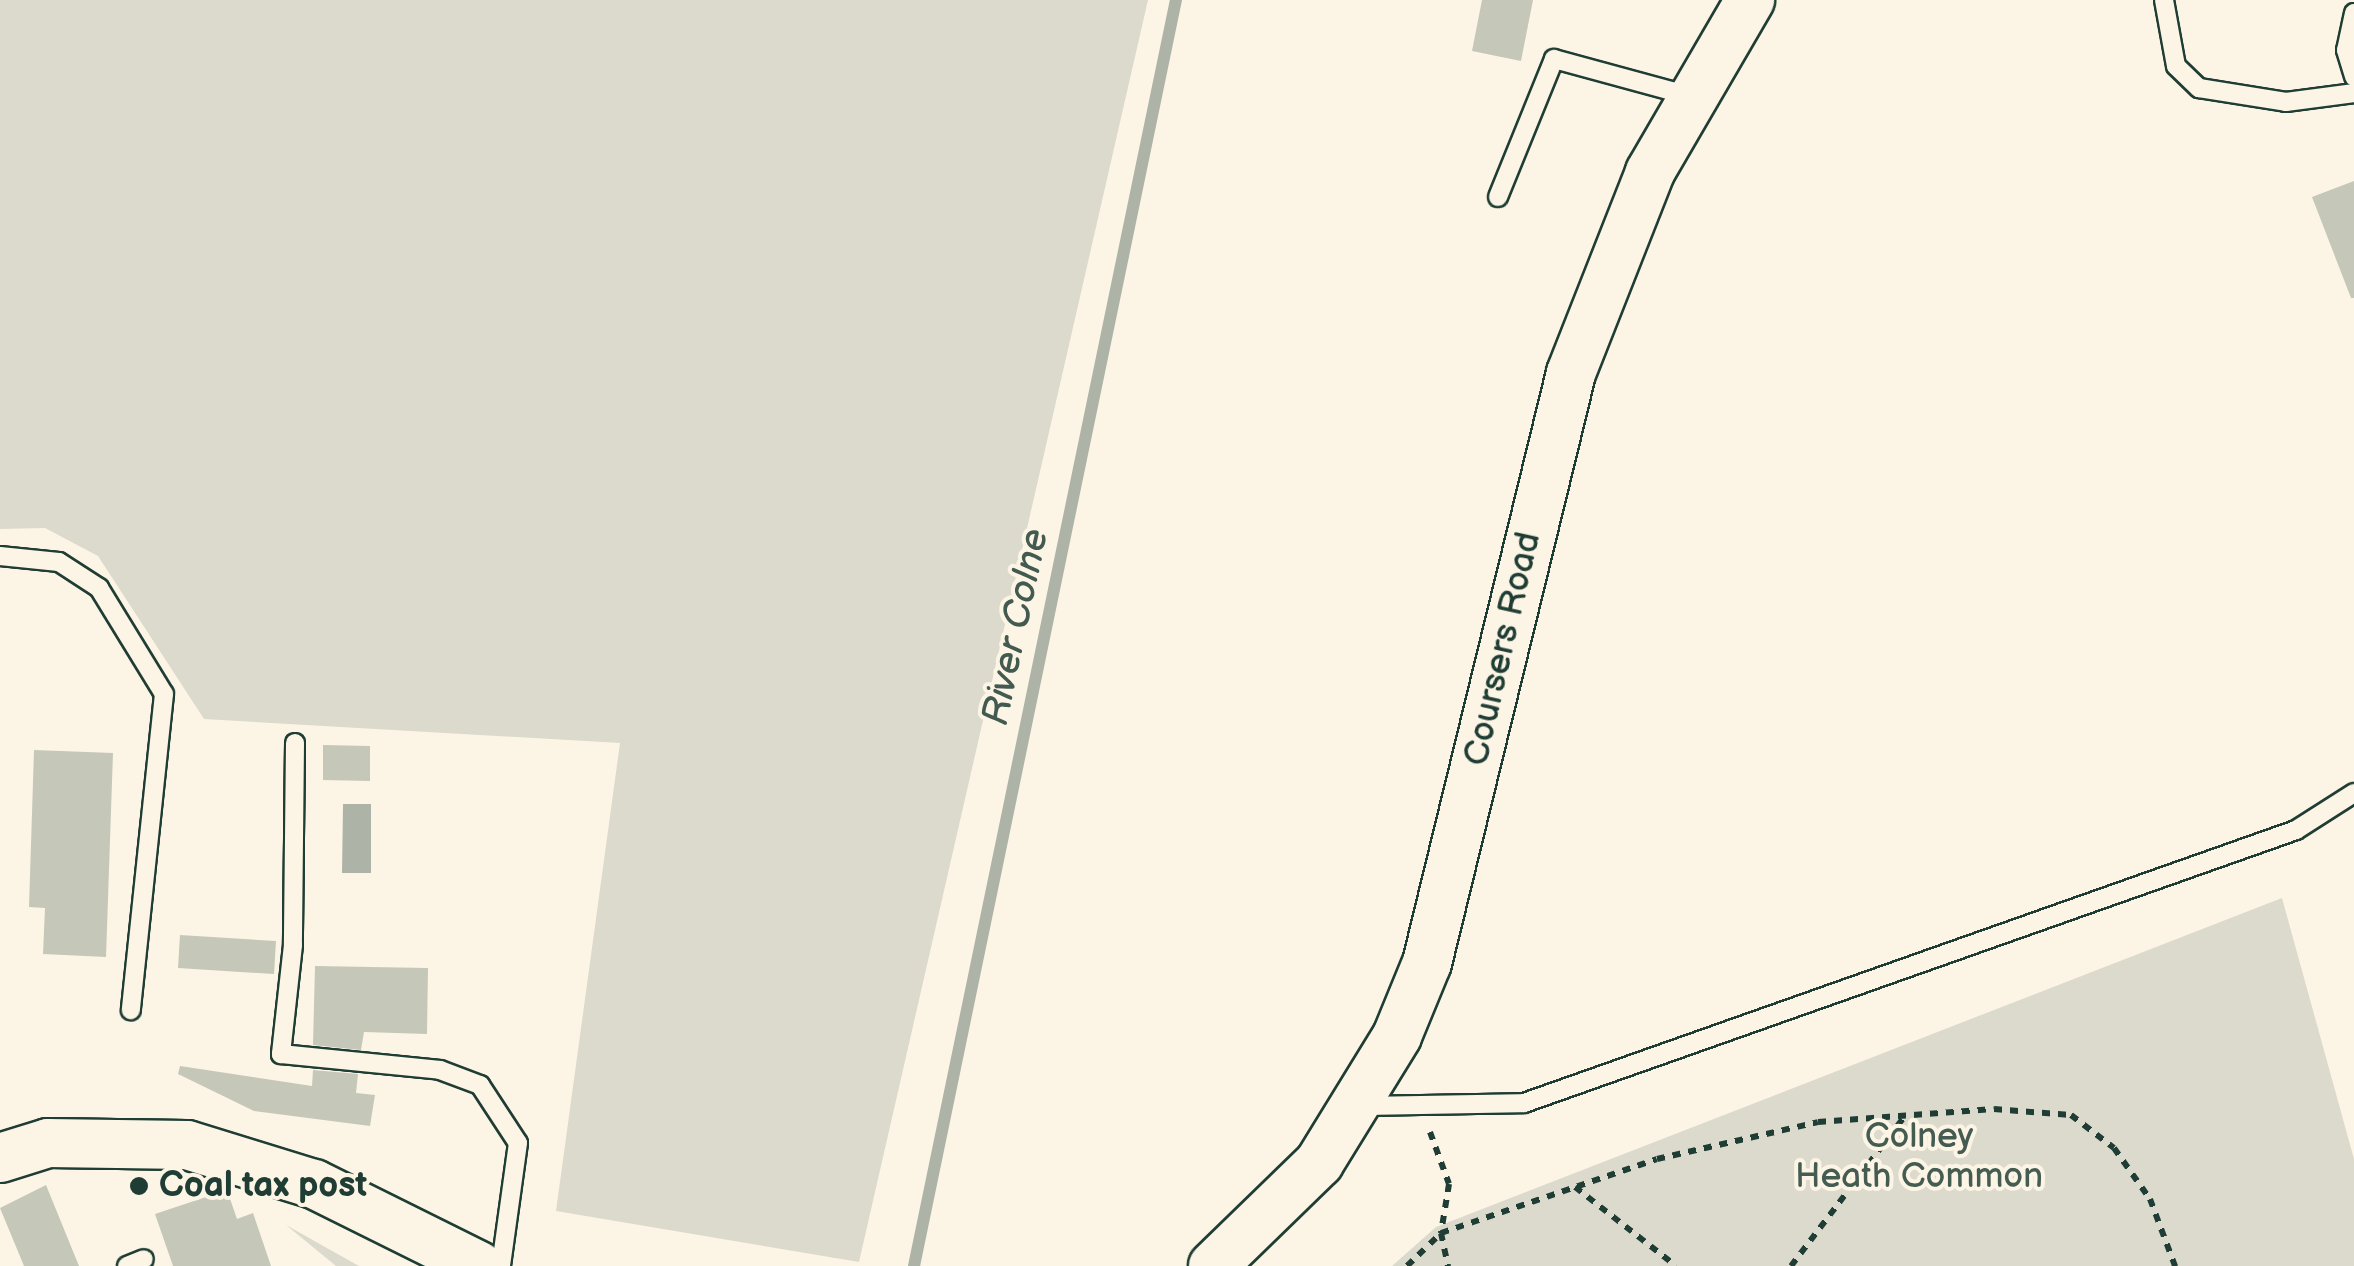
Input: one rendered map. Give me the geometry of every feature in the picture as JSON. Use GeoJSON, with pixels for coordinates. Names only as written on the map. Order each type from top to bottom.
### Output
{"type":"FeatureCollection","features":[{"type":"Feature","properties":{"kind":"street","name":"Coursers Road"},"geometry":{"type":"LineString","coordinates":[[1214,1266],[1272,1215],[1360,1106],[1427,963],[1570,373],[1604,276],[1691,97],[1750,0]]}},
{"type":"Feature","properties":{"kind":"street"},"geometry":{"type":"LineString","coordinates":[[0,1125],[48,1143]]}},
{"type":"Feature","properties":{"kind":"street"},"geometry":{"type":"LineString","coordinates":[[0,1158],[48,1143],[188,1145],[256,1163],[478,1266]]}},
{"type":"Feature","properties":{"kind":"lane"},"geometry":{"type":"LineString","coordinates":[[2164,0],[2176,66],[2199,88],[2286,102],[2354,93]]}},
{"type":"Feature","properties":{"kind":"lane"},"geometry":{"type":"LineString","coordinates":[[2354,13],[2346,50],[2354,77]]}},
{"type":"Feature","properties":{"kind":"lane"},"geometry":{"type":"LineString","coordinates":[[1498,197],[1554,59],[1691,97]]}},
{"type":"Feature","properties":{"kind":"lane"},"geometry":{"type":"LineString","coordinates":[[0,556],[58,562],[98,588],[164,694],[131,1010]]}},
{"type":"Feature","properties":{"kind":"lane"},"geometry":{"type":"LineString","coordinates":[[295,744],[294,944],[281,1054],[440,1070],[480,1085],[518,1143],[501,1266]]}},
{"type":"Feature","properties":{"kind":"lane"},"geometry":{"type":"LineString","coordinates":[[1360,1106],[1524,1103],[2296,830],[2354,793]]}},
{"type":"Feature","properties":{"kind":"path"},"geometry":{"type":"LineString","coordinates":[[1420,1106],[1449,1184],[1441,1233],[1448,1266]]}},
{"type":"Feature","properties":{"kind":"path"},"geometry":{"type":"LineString","coordinates":[[1406,1266],[1441,1233],[1574,1187],[1818,1122],[1905,1116],[2070,1114],[2114,1148],[2150,1200],[2175,1266]]}},
{"type":"Feature","properties":{"kind":"path"},"geometry":{"type":"LineString","coordinates":[[1791,1266],[1905,1116]]}},
{"type":"Feature","properties":{"kind":"path"},"geometry":{"type":"LineString","coordinates":[[1574,1187],[1676,1266]]}},
{"type":"Feature","properties":{"kind":"green space"},"geometry":{"type":"Polygon","coordinates":[[[0,0],[1148,0],[859,1262],[556,1211],[620,743],[204,719],[98,556],[45,528],[0,529],[0,0]]]}},
{"type":"Feature","properties":{"kind":"green space","name":"Colney Heath Common"},"geometry":{"type":"Polygon","coordinates":[[[2282,898],[2354,1159],[2354,1266],[1392,1266],[1436,1227],[2282,898]]]}},
{"type":"Feature","properties":{"kind":"green space"},"geometry":{"type":"Polygon","coordinates":[[[286,1225],[359,1266],[336,1266],[286,1225]]]}},
{"type":"Feature","properties":{"kind":"shaded area"},"geometry":{"type":"Polygon","coordinates":[[[343,804],[371,804],[371,873],[342,873],[343,804]]]}},
{"type":"Feature","properties":{"kind":"building"},"geometry":{"type":"Polygon","coordinates":[[[1482,0],[1533,0],[1521,61],[1472,51],[1482,0]]]}},
{"type":"Feature","properties":{"kind":"building"},"geometry":{"type":"Polygon","coordinates":[[[2354,181],[2354,298],[2351,298],[2312,197],[2354,181]]]}},
{"type":"Feature","properties":{"kind":"building"},"geometry":{"type":"Polygon","coordinates":[[[323,745],[370,746],[370,781],[323,780],[323,745]]]}},
{"type":"Feature","properties":{"kind":"building"},"geometry":{"type":"Polygon","coordinates":[[[34,750],[113,753],[106,957],[43,954],[45,908],[29,907],[34,750]]]}},
{"type":"Feature","properties":{"kind":"building"},"geometry":{"type":"Polygon","coordinates":[[[180,935],[276,941],[274,974],[178,968],[180,935]]]}},
{"type":"Feature","properties":{"kind":"building"},"geometry":{"type":"Polygon","coordinates":[[[315,966],[428,968],[427,1034],[364,1032],[361,1050],[313,1045],[315,966]]]}},
{"type":"Feature","properties":{"kind":"building"},"geometry":{"type":"Polygon","coordinates":[[[180,1066],[312,1086],[313,1070],[358,1074],[356,1093],[375,1095],[370,1126],[254,1111],[178,1074],[180,1066]]]}},
{"type":"Feature","properties":{"kind":"building"},"geometry":{"type":"Polygon","coordinates":[[[46,1185],[79,1266],[24,1266],[0,1208],[46,1185]]]}},
{"type":"Feature","properties":{"kind":"building"},"geometry":{"type":"Polygon","coordinates":[[[227,1190],[237,1219],[253,1213],[271,1266],[173,1266],[155,1214],[227,1190]]]}},
{"type":"Feature","properties":{"kind":"waterway","name":"River Colne"},"geometry":{"type":"LineString","coordinates":[[914,1266],[1176,0]]}},
{"type":"Feature","properties":{"kind":"place","name":"Coal tax post"},"geometry":{"type":"Point","coordinates":[139,1186]}}]}
